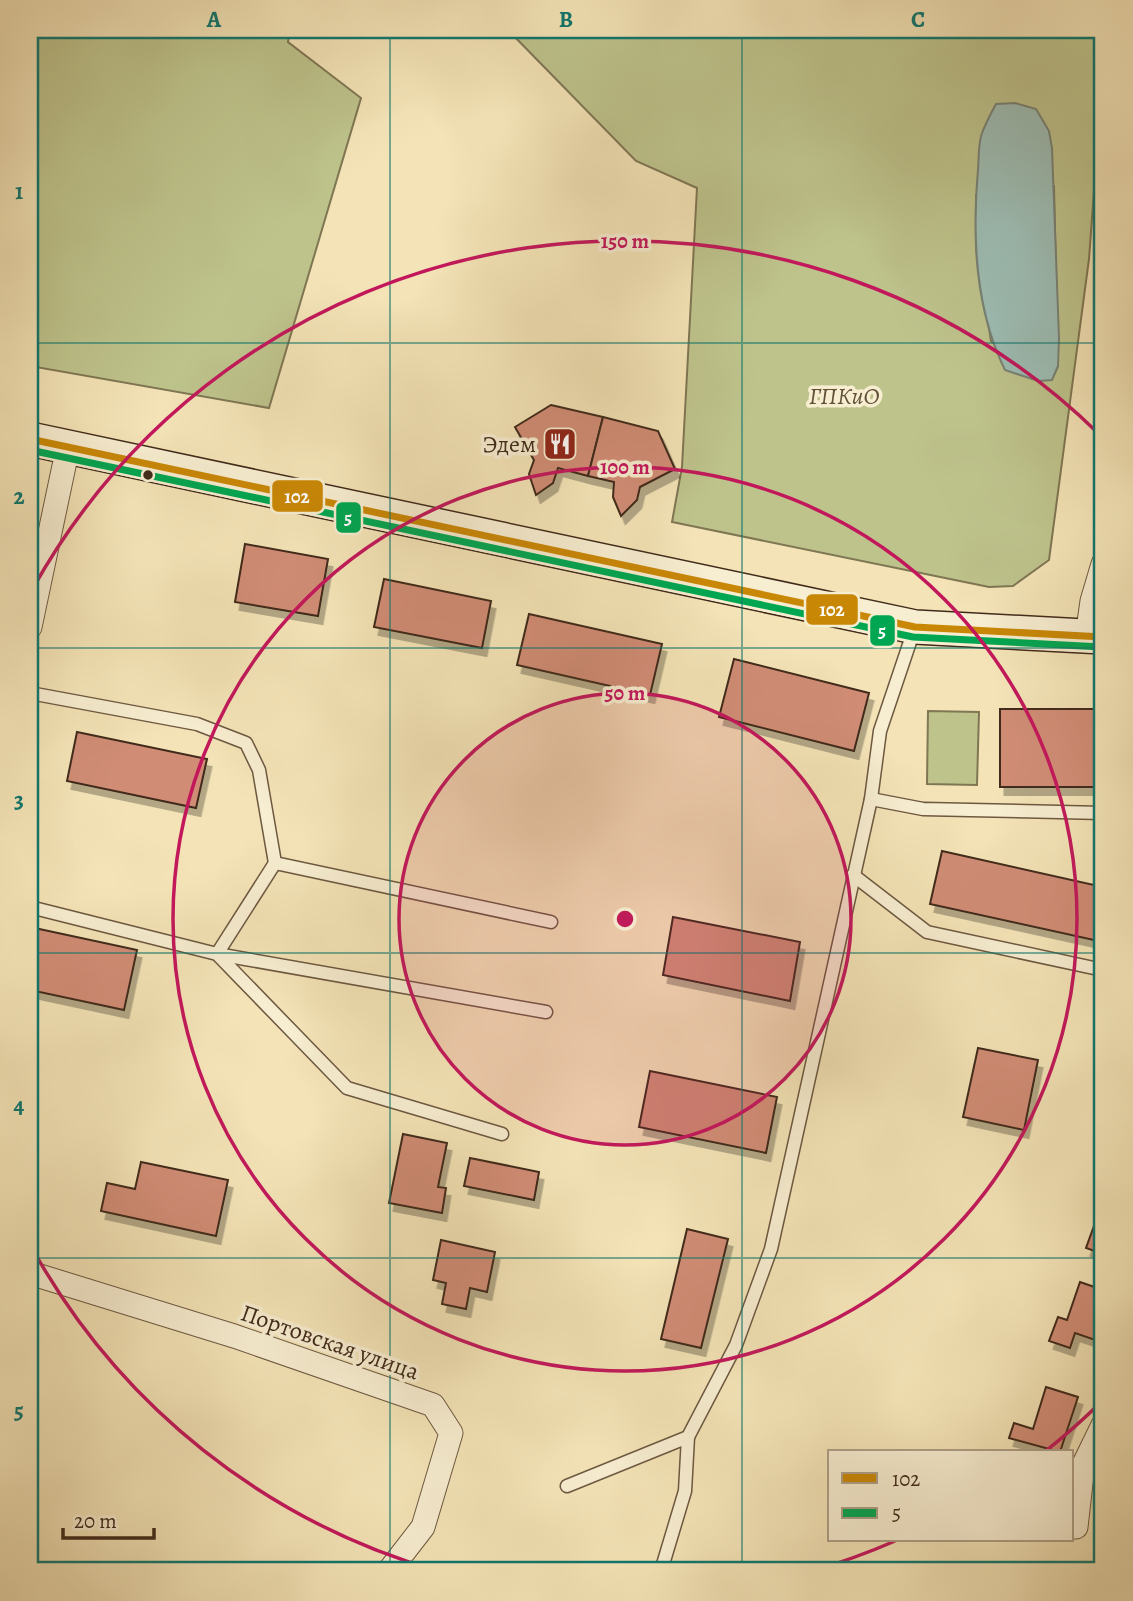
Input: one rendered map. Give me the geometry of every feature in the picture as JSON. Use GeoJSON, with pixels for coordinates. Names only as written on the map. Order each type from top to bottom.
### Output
{"type":"FeatureCollection","features":[{"type":"Feature","properties":{"kind":"main road"},"geometry":{"type":"LineString","coordinates":[[30,439],[915,627],[1095,637]]}},
{"type":"Feature","properties":{"kind":"street"},"geometry":{"type":"LineString","coordinates":[[30,627],[68,447]]}},
{"type":"Feature","properties":{"kind":"street"},"geometry":{"type":"LineString","coordinates":[[1095,637],[1093,601],[1103,564]]}},
{"type":"Feature","properties":{"kind":"street","name":"Портовская улица"},"geometry":{"type":"LineString","coordinates":[[30,1273],[234,1336],[433,1405],[451,1433],[423,1527],[389,1571]]}},
{"type":"Feature","properties":{"kind":"street"},"geometry":{"type":"LineString","coordinates":[[1076,1527],[1083,1466],[1103,1425]]}},
{"type":"Feature","properties":{"kind":"lane"},"geometry":{"type":"LineString","coordinates":[[661,1571],[685,1491],[688,1437],[736,1345],[771,1249],[871,799],[880,731],[915,627]]}},
{"type":"Feature","properties":{"kind":"lane"},"geometry":{"type":"LineString","coordinates":[[30,693],[197,724],[246,743],[259,770],[275,863],[217,954]]}},
{"type":"Feature","properties":{"kind":"lane"},"geometry":{"type":"LineString","coordinates":[[871,799],[923,809],[1103,813]]}},
{"type":"Feature","properties":{"kind":"lane"},"geometry":{"type":"LineString","coordinates":[[275,863],[551,922]]}},
{"type":"Feature","properties":{"kind":"lane"},"geometry":{"type":"LineString","coordinates":[[853,875],[927,932],[1103,970]]}},
{"type":"Feature","properties":{"kind":"lane"},"geometry":{"type":"LineString","coordinates":[[30,907],[217,954],[546,1012]]}},
{"type":"Feature","properties":{"kind":"lane"},"geometry":{"type":"LineString","coordinates":[[217,954],[347,1088],[502,1134]]}},
{"type":"Feature","properties":{"kind":"lane"},"geometry":{"type":"LineString","coordinates":[[567,1486],[688,1437]]}},
{"type":"Feature","properties":{"kind":"green space"},"geometry":{"type":"Polygon","coordinates":[[[30,30],[290,30],[288,42],[361,98],[269,408],[30,366],[30,30]]]}},
{"type":"Feature","properties":{"kind":"green space","name":"ГПКиО"},"geometry":{"type":"Polygon","coordinates":[[[508,30],[1103,30],[1103,124],[1098,136],[1089,259],[1049,560],[1013,586],[989,587],[672,522],[682,467],[697,188],[636,161],[508,30]],[[1054,186],[976,195],[976,249],[991,341],[1038,381],[1052,379],[1058,366],[1054,186]]]}},
{"type":"Feature","properties":{"kind":"green space"},"geometry":{"type":"Polygon","coordinates":[[[928,711],[979,712],[977,785],[927,784],[928,711]]]}},
{"type":"Feature","properties":{"kind":"water"},"geometry":{"type":"Polygon","coordinates":[[[1015,103],[1036,109],[1049,131],[1052,148],[1059,338],[1058,366],[1052,380],[1038,381],[1005,370],[987,323],[978,273],[975,221],[981,137],[996,104],[1015,103]]]}},
{"type":"Feature","properties":{"kind":"building","name":"Эдем"},"geometry":{"type":"Polygon","coordinates":[[[551,405],[603,417],[588,476],[558,468],[553,483],[536,495],[529,474],[534,460],[515,427],[551,405]]]}},
{"type":"Feature","properties":{"kind":"building"},"geometry":{"type":"Polygon","coordinates":[[[603,417],[658,431],[675,469],[640,487],[637,500],[621,516],[613,497],[614,482],[588,476],[603,417]]]}},
{"type":"Feature","properties":{"kind":"building"},"geometry":{"type":"Polygon","coordinates":[[[245,544],[328,559],[318,616],[235,602],[245,544]]]}},
{"type":"Feature","properties":{"kind":"building"},"geometry":{"type":"Polygon","coordinates":[[[384,579],[491,601],[482,648],[374,627],[384,579]]]}},
{"type":"Feature","properties":{"kind":"building"},"geometry":{"type":"Polygon","coordinates":[[[529,614],[662,644],[650,695],[517,665],[529,614]]]}},
{"type":"Feature","properties":{"kind":"building"},"geometry":{"type":"Polygon","coordinates":[[[734,659],[869,693],[854,751],[719,717],[734,659]]]}},
{"type":"Feature","properties":{"kind":"building"},"geometry":{"type":"Polygon","coordinates":[[[1000,709],[1103,709],[1103,787],[1000,787],[1000,709]]]}},
{"type":"Feature","properties":{"kind":"building"},"geometry":{"type":"Polygon","coordinates":[[[77,732],[207,759],[196,808],[67,781],[77,732]]]}},
{"type":"Feature","properties":{"kind":"building"},"geometry":{"type":"Polygon","coordinates":[[[942,851],[1103,887],[1103,942],[930,904],[942,851]]]}},
{"type":"Feature","properties":{"kind":"building"},"geometry":{"type":"Polygon","coordinates":[[[673,917],[800,942],[790,1001],[663,975],[673,917]]]}},
{"type":"Feature","properties":{"kind":"building"},"geometry":{"type":"Polygon","coordinates":[[[30,927],[137,950],[124,1010],[30,990],[30,927]]]}},
{"type":"Feature","properties":{"kind":"building"},"geometry":{"type":"Polygon","coordinates":[[[978,1048],[1038,1060],[1024,1130],[963,1117],[978,1048]]]}},
{"type":"Feature","properties":{"kind":"building"},"geometry":{"type":"Polygon","coordinates":[[[650,1071],[777,1097],[766,1153],[639,1127],[650,1071]]]}},
{"type":"Feature","properties":{"kind":"building"},"geometry":{"type":"Polygon","coordinates":[[[403,1134],[447,1143],[438,1187],[446,1188],[442,1213],[389,1203],[403,1134]]]}},
{"type":"Feature","properties":{"kind":"building"},"geometry":{"type":"Polygon","coordinates":[[[470,1158],[539,1172],[534,1200],[464,1186],[470,1158]]]}},
{"type":"Feature","properties":{"kind":"building"},"geometry":{"type":"Polygon","coordinates":[[[141,1162],[228,1180],[216,1236],[101,1211],[107,1183],[135,1189],[141,1162]]]}},
{"type":"Feature","properties":{"kind":"building"},"geometry":{"type":"Polygon","coordinates":[[[1103,1201],[1103,1254],[1086,1248],[1103,1201]]]}},
{"type":"Feature","properties":{"kind":"building"},"geometry":{"type":"Polygon","coordinates":[[[687,1229],[728,1239],[701,1348],[661,1339],[687,1229]]]}},
{"type":"Feature","properties":{"kind":"building"},"geometry":{"type":"Polygon","coordinates":[[[441,1240],[495,1252],[487,1292],[470,1288],[466,1309],[442,1304],[446,1283],[433,1280],[441,1240]]]}},
{"type":"Feature","properties":{"kind":"building"},"geometry":{"type":"Polygon","coordinates":[[[1080,1282],[1103,1290],[1103,1334],[1101,1342],[1075,1333],[1070,1348],[1049,1341],[1058,1317],[1067,1320],[1080,1282]]]}},
{"type":"Feature","properties":{"kind":"building"},"geometry":{"type":"Polygon","coordinates":[[[1046,1387],[1078,1397],[1061,1450],[1009,1438],[1014,1423],[1033,1429],[1046,1387]]]}},
{"type":"Feature","properties":{"kind":"transit line","name":"102"},"geometry":{"type":"LineString","coordinates":[[30,439],[915,627],[1103,637]]}},
{"type":"Feature","properties":{"kind":"transit line","name":"5"},"geometry":{"type":"LineString","coordinates":[[30,450],[913,637],[1102,647]]}},
{"type":"Feature","properties":{"kind":"place","name":"Эдем"},"geometry":{"type":"Point","coordinates":[560,444]}}]}
